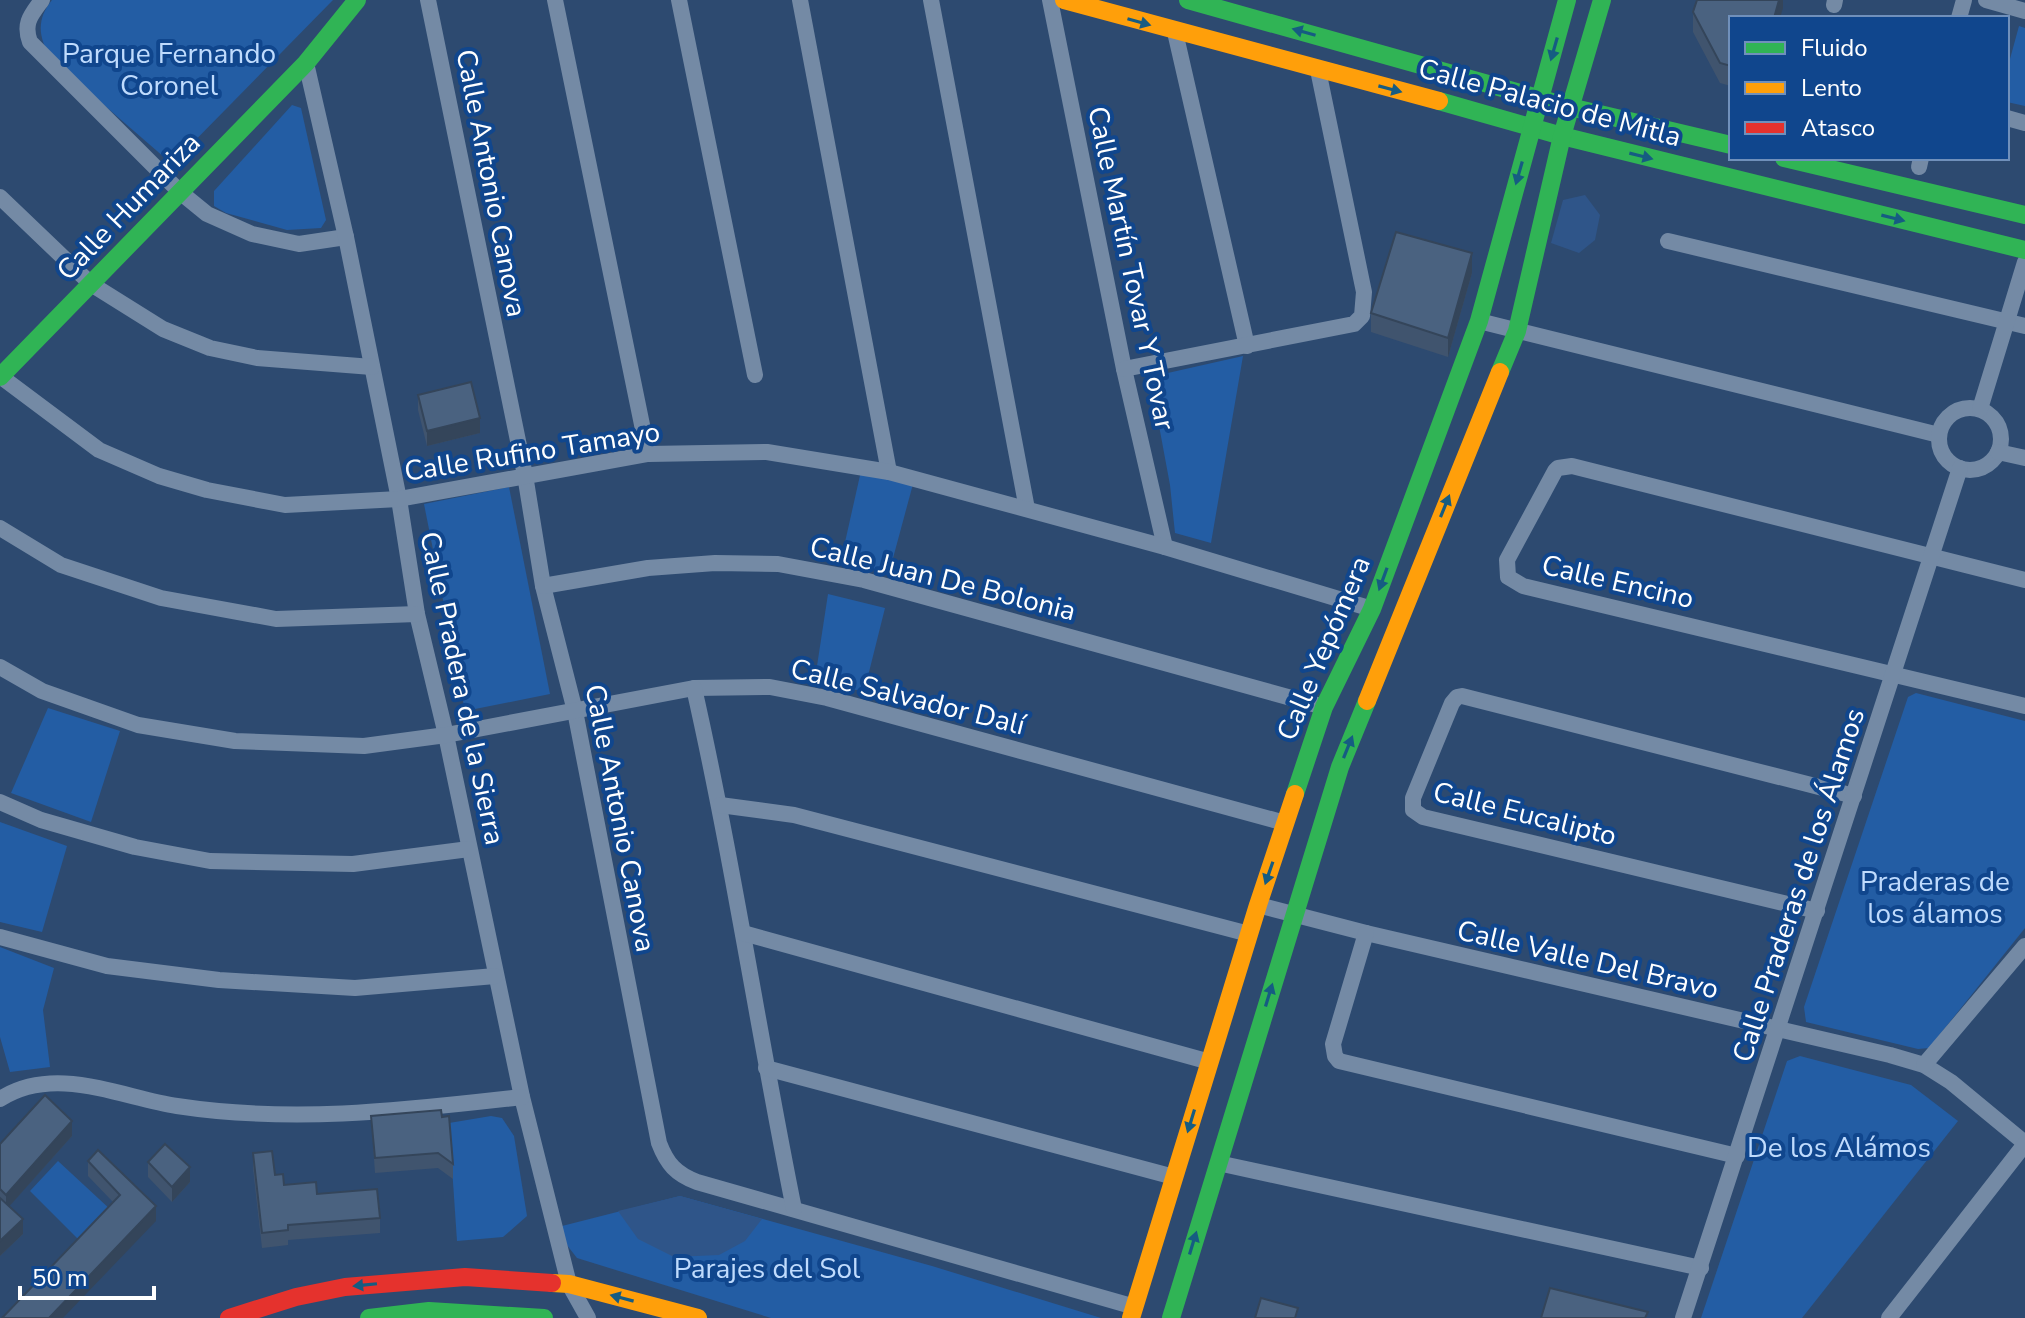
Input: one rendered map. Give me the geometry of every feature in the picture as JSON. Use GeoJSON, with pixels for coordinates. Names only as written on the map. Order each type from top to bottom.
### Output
{"type":"FeatureCollection","features":[{"type":"Feature","properties":{"kind":"main road","name":"Calle Humariza"},"geometry":{"type":"LineString","coordinates":[[0,377],[306,63],[357,0]]}},
{"type":"Feature","properties":{"kind":"main road","name":"Calle Palacio de Mitla"},"geometry":{"type":"LineString","coordinates":[[1064,0],[1562,136],[2025,250]]}},
{"type":"Feature","properties":{"kind":"main road","name":"Calle Palacio de Mitla"},"geometry":{"type":"LineString","coordinates":[[1188,0],[1570,107],[1729,145]]}},
{"type":"Feature","properties":{"kind":"main road","name":"Calle Yepómera"},"geometry":{"type":"LineString","coordinates":[[1133,1313],[1258,905],[1324,707],[1372,609],[1479,321],[1567,0]]}},
{"type":"Feature","properties":{"kind":"main road","name":"Calle Yepómera"},"geometry":{"type":"LineString","coordinates":[[1171,1318],[1340,767],[1517,331],[1562,136],[1602,0]]}},
{"type":"Feature","properties":{"kind":"main road"},"geometry":{"type":"LineString","coordinates":[[1792,160],[2025,215]]}},
{"type":"Feature","properties":{"kind":"main road"},"geometry":{"type":"LineString","coordinates":[[229,1318],[296,1297],[385,1282],[465,1277],[569,1284],[698,1318]]}},
{"type":"Feature","properties":{"kind":"main road"},"geometry":{"type":"LineString","coordinates":[[369,1318],[429,1311],[544,1318]]}},
{"type":"Feature","properties":{"kind":"street"},"geometry":{"type":"LineString","coordinates":[[42,0],[28,18],[30,42],[180,192],[207,214],[252,234],[299,244],[346,237]]}},
{"type":"Feature","properties":{"kind":"street","name":"Calle Antonio Canova"},"geometry":{"type":"LineString","coordinates":[[428,0],[525,475],[543,586],[575,711],[664,1158],[682,1176],[1133,1313]]}},
{"type":"Feature","properties":{"kind":"street"},"geometry":{"type":"LineString","coordinates":[[555,0],[648,454]]}},
{"type":"Feature","properties":{"kind":"street"},"geometry":{"type":"LineString","coordinates":[[679,0],[755,375]]}},
{"type":"Feature","properties":{"kind":"street"},"geometry":{"type":"LineString","coordinates":[[800,0],[889,472]]}},
{"type":"Feature","properties":{"kind":"street"},"geometry":{"type":"LineString","coordinates":[[931,0],[1027,509]]}},
{"type":"Feature","properties":{"kind":"street","name":"Calle Martín Tovar Y Tovar"},"geometry":{"type":"LineString","coordinates":[[1050,0],[1124,369],[1165,547]]}},
{"type":"Feature","properties":{"kind":"street"},"geometry":{"type":"LineString","coordinates":[[1986,0],[2025,11]]}},
{"type":"Feature","properties":{"kind":"street"},"geometry":{"type":"LineString","coordinates":[[1175,32],[1247,346]]}},
{"type":"Feature","properties":{"kind":"street","name":"Calle Pradera de la Sierra"},"geometry":{"type":"LineString","coordinates":[[306,63],[346,237],[399,499],[417,614],[446,735],[522,1097],[569,1284],[588,1318]]}},
{"type":"Feature","properties":{"kind":"street"},"geometry":{"type":"LineString","coordinates":[[1124,369],[1354,324],[1362,316],[1364,292],[1318,70]]}},
{"type":"Feature","properties":{"kind":"street"},"geometry":{"type":"LineString","coordinates":[[0,197],[91,284],[163,329],[210,348],[257,358],[372,367]]}},
{"type":"Feature","properties":{"kind":"street"},"geometry":{"type":"LineString","coordinates":[[1668,241],[2025,326]]}},
{"type":"Feature","properties":{"kind":"street"},"geometry":{"type":"LineString","coordinates":[[1980,409],[2025,262]]}},
{"type":"Feature","properties":{"kind":"street"},"geometry":{"type":"LineString","coordinates":[[1479,321],[1939,435]]}},
{"type":"Feature","properties":{"kind":"street","name":"Calle Rufino Tamayo"},"geometry":{"type":"LineString","coordinates":[[0,377],[99,450],[159,476],[207,490],[285,505],[399,499],[648,454],[767,452],[889,472],[1165,547],[1372,609]]}},
{"type":"Feature","properties":{"kind":"street"},"geometry":{"type":"LineString","coordinates":[[1980,409],[1996,422],[2000,432],[1998,452],[1978,468],[1960,468],[1944,455],[1939,435],[1946,418],[1953,413],[1980,409]]}},
{"type":"Feature","properties":{"kind":"street"},"geometry":{"type":"LineString","coordinates":[[1998,452],[2025,458]]}},
{"type":"Feature","properties":{"kind":"street","name":"Calle Encino"},"geometry":{"type":"LineString","coordinates":[[2025,580],[1572,466],[1555,471],[1507,560],[1508,577],[1523,586],[2025,706]]}},
{"type":"Feature","properties":{"kind":"street","name":"Calle Praderas de los Álamos"},"geometry":{"type":"LineString","coordinates":[[1683,1318],[1960,468]]}},
{"type":"Feature","properties":{"kind":"street"},"geometry":{"type":"LineString","coordinates":[[0,528],[61,565],[161,598],[276,619],[417,614]]}},
{"type":"Feature","properties":{"kind":"street","name":"Calle Juan De Bolonia"},"geometry":{"type":"LineString","coordinates":[[543,586],[648,568],[715,563],[778,564],[864,580],[1324,707]]}},
{"type":"Feature","properties":{"kind":"street","name":"Calle Salvador Dalí"},"geometry":{"type":"LineString","coordinates":[[0,667],[42,691],[138,725],[235,741],[364,746],[446,735],[694,688],[770,687],[827,698],[1285,823]]}},
{"type":"Feature","properties":{"kind":"street"},"geometry":{"type":"LineString","coordinates":[[694,688],[720,805],[794,1209]]}},
{"type":"Feature","properties":{"kind":"street","name":"Calle Eucalipto"},"geometry":{"type":"LineString","coordinates":[[1817,911],[1423,817],[1413,810],[1413,798],[1452,703],[1462,696],[1854,796]]}},
{"type":"Feature","properties":{"kind":"street"},"geometry":{"type":"LineString","coordinates":[[0,802],[41,820],[135,847],[210,861],[353,864],[469,849]]}},
{"type":"Feature","properties":{"kind":"street"},"geometry":{"type":"LineString","coordinates":[[720,805],[794,815],[1249,934]]}},
{"type":"Feature","properties":{"kind":"street","name":"Calle Valle Del Bravo"},"geometry":{"type":"LineString","coordinates":[[1258,905],[1924,1065],[1951,1082],[2025,1144]]}},
{"type":"Feature","properties":{"kind":"street"},"geometry":{"type":"LineString","coordinates":[[743,933],[1210,1062]]}},
{"type":"Feature","properties":{"kind":"street"},"geometry":{"type":"LineString","coordinates":[[1366,933],[1333,1044],[1339,1061],[1737,1156]]}},
{"type":"Feature","properties":{"kind":"street"},"geometry":{"type":"LineString","coordinates":[[0,937],[107,966],[219,980],[355,988],[495,976]]}},
{"type":"Feature","properties":{"kind":"street"},"geometry":{"type":"LineString","coordinates":[[1924,1065],[2025,946]]}},
{"type":"Feature","properties":{"kind":"street"},"geometry":{"type":"LineString","coordinates":[[766,1068],[1174,1177]]}},
{"type":"Feature","properties":{"kind":"street"},"geometry":{"type":"LineString","coordinates":[[0,1099],[11,1092],[43,1084],[89,1085],[177,1106],[286,1116],[369,1115],[522,1097]]}},
{"type":"Feature","properties":{"kind":"street"},"geometry":{"type":"LineString","coordinates":[[1889,1318],[2025,1144]]}},
{"type":"Feature","properties":{"kind":"street"},"geometry":{"type":"LineString","coordinates":[[1218,1163],[1701,1268]]}},
{"type":"Feature","properties":{"kind":"green space","name":"Parque Fernando Coronel"},"geometry":{"type":"Polygon","coordinates":[[[52,0],[333,0],[172,164],[52,60],[44,45],[41,23],[52,0]]]}},
{"type":"Feature","properties":{"kind":"green space"},"geometry":{"type":"Polygon","coordinates":[[[2019,26],[2025,28],[2025,106],[2009,102],[2009,63],[2019,26]]]}},
{"type":"Feature","properties":{"kind":"green space"},"geometry":{"type":"Polygon","coordinates":[[[292,105],[301,108],[326,220],[321,228],[287,230],[226,213],[214,206],[214,191],[292,105]]]}},
{"type":"Feature","properties":{"kind":"green space"},"geometry":{"type":"Polygon","coordinates":[[[1243,356],[1211,543],[1175,533],[1170,485],[1150,377],[1243,356]]]}},
{"type":"Feature","properties":{"kind":"green space"},"geometry":{"type":"Polygon","coordinates":[[[861,471],[913,484],[889,573],[841,560],[861,471]]]}},
{"type":"Feature","properties":{"kind":"green space"},"geometry":{"type":"Polygon","coordinates":[[[509,487],[550,694],[465,711],[424,504],[509,487]]]}},
{"type":"Feature","properties":{"kind":"green space"},"geometry":{"type":"Polygon","coordinates":[[[828,594],[885,608],[864,692],[815,679],[828,594]]]}},
{"type":"Feature","properties":{"kind":"green space","name":"Praderas de los álamos"},"geometry":{"type":"Polygon","coordinates":[[[1916,693],[2025,721],[2025,928],[1929,1048],[1918,1049],[1806,1022],[1804,1007],[1908,697],[1916,693]]]}},
{"type":"Feature","properties":{"kind":"green space"},"geometry":{"type":"Polygon","coordinates":[[[48,708],[120,731],[91,822],[11,793],[48,708]]]}},
{"type":"Feature","properties":{"kind":"green space"},"geometry":{"type":"Polygon","coordinates":[[[0,822],[67,846],[42,932],[0,922],[0,822]]]}},
{"type":"Feature","properties":{"kind":"green space"},"geometry":{"type":"Polygon","coordinates":[[[0,947],[54,968],[43,1010],[50,1067],[10,1072],[0,1037],[0,947]]]}},
{"type":"Feature","properties":{"kind":"green space","name":"De los Alámos"},"geometry":{"type":"Polygon","coordinates":[[[1800,1056],[1911,1085],[1958,1121],[1802,1318],[1701,1318],[1787,1061],[1800,1056]]]}},
{"type":"Feature","properties":{"kind":"green space"},"geometry":{"type":"Polygon","coordinates":[[[491,1116],[502,1118],[514,1136],[527,1216],[503,1237],[457,1241],[449,1123],[491,1116]]]}},
{"type":"Feature","properties":{"kind":"green space"},"geometry":{"type":"Polygon","coordinates":[[[58,1161],[112,1211],[81,1242],[30,1191],[58,1161]]]}},
{"type":"Feature","properties":{"kind":"green space","name":"Parajes del Sol"},"geometry":{"type":"Polygon","coordinates":[[[680,1196],[932,1266],[1101,1318],[771,1318],[577,1258],[563,1240],[562,1226],[680,1196]]]}},
{"type":"Feature","properties":{"kind":"shaded area"},"geometry":{"type":"Polygon","coordinates":[[[1585,195],[1600,215],[1595,240],[1579,253],[1551,243],[1563,200],[1585,195]]]}},
{"type":"Feature","properties":{"kind":"shaded area"},"geometry":{"type":"Polygon","coordinates":[[[680,1196],[762,1219],[745,1241],[719,1255],[674,1257],[638,1239],[618,1211],[680,1196]]]}},
{"type":"Feature","properties":{"kind":"building"},"geometry":{"type":"Polygon","coordinates":[[[1697,0],[1779,0],[1775,16],[1729,16],[1729,65],[1720,63],[1693,12],[1697,0]]]}},
{"type":"Feature","properties":{"kind":"building"},"geometry":{"type":"Polygon","coordinates":[[[1396,232],[1472,253],[1448,338],[1371,313],[1396,232]]]}},
{"type":"Feature","properties":{"kind":"building"},"geometry":{"type":"Polygon","coordinates":[[[471,382],[480,418],[427,431],[418,395],[471,382]]]}},
{"type":"Feature","properties":{"kind":"building"},"geometry":{"type":"Polygon","coordinates":[[[45,1095],[72,1121],[6,1195],[0,1189],[0,1144],[45,1095]]]}},
{"type":"Feature","properties":{"kind":"building"},"geometry":{"type":"Polygon","coordinates":[[[441,1110],[442,1117],[449,1116],[453,1164],[438,1153],[375,1158],[371,1116],[441,1110]]]}},
{"type":"Feature","properties":{"kind":"building"},"geometry":{"type":"Polygon","coordinates":[[[165,1144],[190,1167],[172,1187],[148,1162],[165,1144]]]}},
{"type":"Feature","properties":{"kind":"building"},"geometry":{"type":"Polygon","coordinates":[[[98,1150],[156,1206],[49,1318],[2,1318],[120,1195],[88,1161],[98,1150]]]}},
{"type":"Feature","properties":{"kind":"building"},"geometry":{"type":"Polygon","coordinates":[[[272,1151],[275,1175],[283,1174],[284,1185],[316,1182],[317,1194],[377,1189],[380,1218],[288,1225],[288,1230],[262,1233],[253,1153],[272,1151]]]}},
{"type":"Feature","properties":{"kind":"building"},"geometry":{"type":"Polygon","coordinates":[[[0,1198],[23,1219],[0,1241],[0,1198]]]}},
{"type":"Feature","properties":{"kind":"building"},"geometry":{"type":"Polygon","coordinates":[[[1550,1288],[1648,1312],[1645,1318],[1541,1318],[1550,1288]]]}},
{"type":"Feature","properties":{"kind":"building"},"geometry":{"type":"Polygon","coordinates":[[[1261,1298],[1298,1308],[1295,1318],[1255,1318],[1261,1298]]]}},
{"type":"Feature","properties":{"kind":"traffic: fast"},"geometry":{"type":"LineString","coordinates":[[0,377],[306,63],[357,0]]}},
{"type":"Feature","properties":{"kind":"traffic: fast"},"geometry":{"type":"LineString","coordinates":[[1188,0],[1570,107],[1729,145]]}},
{"type":"Feature","properties":{"kind":"traffic: fast"},"geometry":{"type":"LineString","coordinates":[[1295,794],[1324,707],[1372,609],[1479,321],[1567,0]]}},
{"type":"Feature","properties":{"kind":"traffic: fast"},"geometry":{"type":"LineString","coordinates":[[1500,372],[1517,331],[1562,136],[1602,0]]}},
{"type":"Feature","properties":{"kind":"traffic: fast"},"geometry":{"type":"LineString","coordinates":[[1439,101],[1562,136],[2025,250]]}},
{"type":"Feature","properties":{"kind":"traffic: fast"},"geometry":{"type":"LineString","coordinates":[[1792,160],[2025,215]]}},
{"type":"Feature","properties":{"kind":"traffic: fast"},"geometry":{"type":"LineString","coordinates":[[1171,1318],[1340,767],[1367,701]]}},
{"type":"Feature","properties":{"kind":"traffic: fast"},"geometry":{"type":"LineString","coordinates":[[369,1318],[429,1311],[544,1318]]}},
{"type":"Feature","properties":{"kind":"traffic: slow"},"geometry":{"type":"LineString","coordinates":[[1064,0],[1439,101]]}},
{"type":"Feature","properties":{"kind":"traffic: slow"},"geometry":{"type":"LineString","coordinates":[[1367,701],[1500,372]]}},
{"type":"Feature","properties":{"kind":"traffic: slow"},"geometry":{"type":"LineString","coordinates":[[1131,1318],[1295,794]]}},
{"type":"Feature","properties":{"kind":"traffic: slow"},"geometry":{"type":"LineString","coordinates":[[552,1283],[569,1284],[698,1318]]}},
{"type":"Feature","properties":{"kind":"traffic: jam"},"geometry":{"type":"LineString","coordinates":[[229,1318],[296,1297],[345,1287],[465,1277],[552,1283]]}}]}
